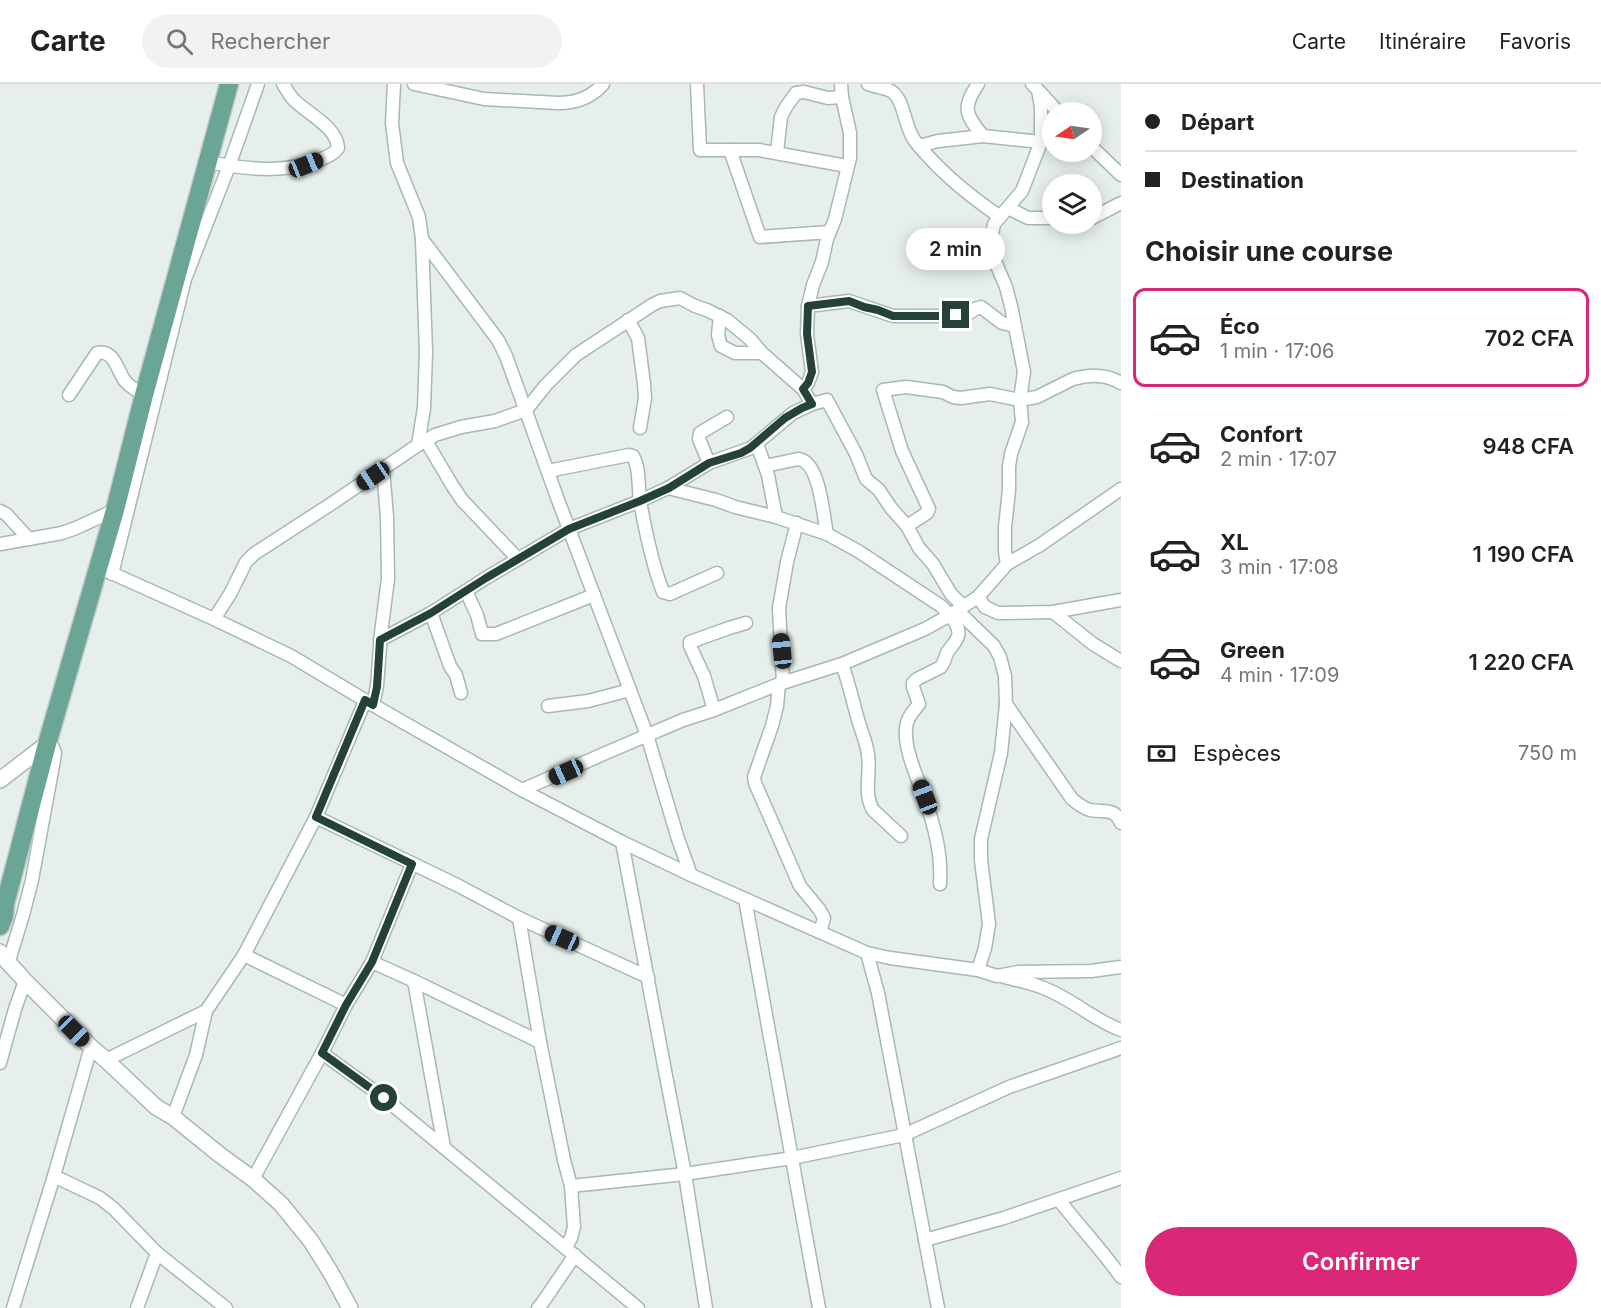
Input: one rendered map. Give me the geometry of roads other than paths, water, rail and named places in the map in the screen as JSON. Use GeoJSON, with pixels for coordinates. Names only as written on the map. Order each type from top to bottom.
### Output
{"type":"FeatureCollection","features":[{"type":"Feature","properties":{"kind":"main road"},"geometry":{"type":"LineString","coordinates":[[0,927],[47,744],[105,571],[115,510],[144,395],[229,84]]}},
{"type":"Feature","properties":{"kind":"street"},"geometry":{"type":"LineString","coordinates":[[258,84],[185,279],[105,571],[291,656],[522,790],[622,843],[691,875],[867,953],[978,970],[1042,987],[1121,1030]]}},
{"type":"Feature","properties":{"kind":"street"},"geometry":{"type":"LineString","coordinates":[[208,162],[248,168],[289,168],[306,165],[334,153],[338,148],[335,137],[293,99],[283,84]]}},
{"type":"Feature","properties":{"kind":"street"},"geometry":{"type":"LineString","coordinates":[[394,84],[392,123],[397,163],[419,217],[422,239],[426,352],[422,443],[462,500],[518,559]]}},
{"type":"Feature","properties":{"kind":"street"},"geometry":{"type":"LineString","coordinates":[[414,84],[484,99],[568,103],[596,93],[603,84]]}},
{"type":"Feature","properties":{"kind":"street"},"geometry":{"type":"LineString","coordinates":[[697,84],[700,150],[759,150],[847,166]]}},
{"type":"Feature","properties":{"kind":"street"},"geometry":{"type":"LineString","coordinates":[[868,84],[883,86],[897,97],[909,132],[919,146],[952,180],[984,206],[1028,218],[1042,218]]}},
{"type":"Feature","properties":{"kind":"street"},"geometry":{"type":"LineString","coordinates":[[978,84],[971,95],[967,109],[970,121],[983,136]]}},
{"type":"Feature","properties":{"kind":"street"},"geometry":{"type":"LineString","coordinates":[[1035,87],[1049,102]]}},
{"type":"Feature","properties":{"kind":"street"},"geometry":{"type":"LineString","coordinates":[[1007,564],[1005,527],[1009,466],[1022,422],[1020,399],[1024,366],[1006,288],[996,266],[992,249],[992,231],[994,224],[1022,191],[1041,142],[1041,114],[1035,87]]}},
{"type":"Feature","properties":{"kind":"street"},"geometry":{"type":"LineString","coordinates":[[777,152],[781,117],[796,93],[804,92],[828,98],[841,90],[849,123],[850,158],[841,200],[808,306],[807,334],[812,372],[803,389]]}},
{"type":"Feature","properties":{"kind":"street"},"geometry":{"type":"LineString","coordinates":[[919,146],[938,141],[983,136],[1041,142]]}},
{"type":"Feature","properties":{"kind":"street"},"geometry":{"type":"LineString","coordinates":[[730,150],[760,237],[830,232]]}},
{"type":"Feature","properties":{"kind":"street"},"geometry":{"type":"LineString","coordinates":[[1102,157],[1121,175]]}},
{"type":"Feature","properties":{"kind":"street"},"geometry":{"type":"LineString","coordinates":[[1102,212],[1121,202]]}},
{"type":"Feature","properties":{"kind":"street"},"geometry":{"type":"LineString","coordinates":[[422,239],[498,340],[506,356],[647,735],[691,875]]}},
{"type":"Feature","properties":{"kind":"street"},"geometry":{"type":"LineString","coordinates":[[214,619],[246,562],[254,554],[435,435],[461,427],[495,421],[526,410],[546,385],[576,355],[660,301],[680,298],[720,316],[750,339],[762,353],[803,389],[812,404]]}},
{"type":"Feature","properties":{"kind":"street"},"geometry":{"type":"LineString","coordinates":[[808,306],[849,301],[893,316],[968,314],[981,307],[1002,323],[1015,326]]}},
{"type":"Feature","properties":{"kind":"street"},"geometry":{"type":"LineString","coordinates":[[720,316],[718,335],[721,346],[735,353],[762,353]]}},
{"type":"Feature","properties":{"kind":"street"},"geometry":{"type":"LineString","coordinates":[[628,320],[638,338],[645,384],[640,428]]}},
{"type":"Feature","properties":{"kind":"street"},"geometry":{"type":"LineString","coordinates":[[69,395],[98,353],[104,351],[109,354],[130,387],[144,395]]}},
{"type":"Feature","properties":{"kind":"street"},"geometry":{"type":"LineString","coordinates":[[907,526],[927,513],[929,509],[902,451],[883,390],[906,387],[943,392],[961,398],[990,394],[1030,399],[1079,377],[1102,376],[1121,383]]}},
{"type":"Feature","properties":{"kind":"street"},"geometry":{"type":"LineString","coordinates":[[380,640],[431,613],[569,529],[669,488],[709,463],[741,453],[757,444],[785,418],[802,408],[827,400],[856,454],[864,476],[879,490],[907,526],[951,594],[959,602],[958,636],[941,667],[917,679],[914,683],[913,687],[919,704],[910,715],[906,730],[906,739],[937,841],[941,861],[940,884]]}},
{"type":"Feature","properties":{"kind":"street"},"geometry":{"type":"LineString","coordinates":[[709,463],[699,439],[700,433],[727,417]]}},
{"type":"Feature","properties":{"kind":"street"},"geometry":{"type":"LineString","coordinates":[[757,444],[772,492],[776,516]]}},
{"type":"Feature","properties":{"kind":"street"},"geometry":{"type":"LineString","coordinates":[[548,471],[628,455],[633,456],[640,501],[663,592],[670,594],[717,573]]}},
{"type":"Feature","properties":{"kind":"street"},"geometry":{"type":"LineString","coordinates":[[765,466],[798,459],[807,462],[819,492],[827,534]]}},
{"type":"Feature","properties":{"kind":"street"},"geometry":{"type":"LineString","coordinates":[[173,1117],[196,1055],[206,1011],[244,955],[316,817],[377,687],[388,579],[384,469]]}},
{"type":"Feature","properties":{"kind":"street"},"geometry":{"type":"LineString","coordinates":[[669,488],[776,516],[827,534],[858,551],[941,606],[958,610],[998,651],[1005,676],[1006,704],[1001,753],[981,839],[981,860],[989,924],[978,970]]}},
{"type":"Feature","properties":{"kind":"street"},"geometry":{"type":"LineString","coordinates":[[522,790],[647,735],[781,683],[842,664],[909,637],[978,597],[1007,564],[1040,545],[1121,489]]}},
{"type":"Feature","properties":{"kind":"street"},"geometry":{"type":"LineString","coordinates":[[0,544],[62,533],[115,510]]}},
{"type":"Feature","properties":{"kind":"street"},"geometry":{"type":"LineString","coordinates":[[0,511],[6,514],[29,539]]}},
{"type":"Feature","properties":{"kind":"street"},"geometry":{"type":"LineString","coordinates":[[797,523],[779,608],[781,683],[772,726],[754,777],[800,886],[824,918],[820,932]]}},
{"type":"Feature","properties":{"kind":"street"},"geometry":{"type":"LineString","coordinates":[[466,591],[477,615],[482,634],[488,635],[594,595]]}},
{"type":"Feature","properties":{"kind":"street"},"geometry":{"type":"LineString","coordinates":[[978,597],[985,607],[998,613],[1053,612],[1121,600]]}},
{"type":"Feature","properties":{"kind":"street"},"geometry":{"type":"LineString","coordinates":[[1053,612],[1093,644],[1121,661]]}},
{"type":"Feature","properties":{"kind":"street"},"geometry":{"type":"LineString","coordinates":[[431,613],[461,693]]}},
{"type":"Feature","properties":{"kind":"street"},"geometry":{"type":"LineString","coordinates":[[714,710],[690,642],[746,623]]}},
{"type":"Feature","properties":{"kind":"street"},"geometry":{"type":"LineString","coordinates":[[842,664],[868,754],[867,787],[871,806],[902,836]]}},
{"type":"Feature","properties":{"kind":"street"},"geometry":{"type":"LineString","coordinates":[[548,706],[588,701],[630,690]]}},
{"type":"Feature","properties":{"kind":"street"},"geometry":{"type":"LineString","coordinates":[[1006,704],[1072,799],[1085,808],[1113,812],[1121,823]]}},
{"type":"Feature","properties":{"kind":"street"},"geometry":{"type":"LineString","coordinates":[[0,780],[47,744],[53,747],[54,760],[32,880],[4,958],[91,1047],[156,1107],[173,1117],[253,1179],[281,1204],[311,1241],[351,1308]]}},
{"type":"Feature","properties":{"kind":"street"},"geometry":{"type":"LineString","coordinates":[[316,817],[459,886],[519,918],[648,977]]}},
{"type":"Feature","properties":{"kind":"street"},"geometry":{"type":"LineString","coordinates":[[622,843],[686,1174],[706,1308]]}},
{"type":"Feature","properties":{"kind":"street"},"geometry":{"type":"LineString","coordinates":[[253,1179],[346,1005],[372,962],[412,864]]}},
{"type":"Feature","properties":{"kind":"street"},"geometry":{"type":"LineString","coordinates":[[745,899],[819,1308]]}},
{"type":"Feature","properties":{"kind":"street"},"geometry":{"type":"LineString","coordinates":[[519,918],[540,1042],[570,1186],[574,1227],[571,1251],[538,1308]]}},
{"type":"Feature","properties":{"kind":"street"},"geometry":{"type":"LineString","coordinates":[[867,953],[878,993],[938,1308]]}},
{"type":"Feature","properties":{"kind":"street"},"geometry":{"type":"LineString","coordinates":[[244,955],[346,1005]]}},
{"type":"Feature","properties":{"kind":"street"},"geometry":{"type":"LineString","coordinates":[[372,962],[540,1042]]}},
{"type":"Feature","properties":{"kind":"street"},"geometry":{"type":"LineString","coordinates":[[997,976],[1018,972],[1091,971],[1121,968]]}},
{"type":"Feature","properties":{"kind":"street"},"geometry":{"type":"LineString","coordinates":[[0,1063],[25,981]]}},
{"type":"Feature","properties":{"kind":"street"},"geometry":{"type":"LineString","coordinates":[[414,981],[444,1147]]}},
{"type":"Feature","properties":{"kind":"street"},"geometry":{"type":"LineString","coordinates":[[106,1060],[206,1011]]}},
{"type":"Feature","properties":{"kind":"street"},"geometry":{"type":"LineString","coordinates":[[13,1308],[91,1047]]}},
{"type":"Feature","properties":{"kind":"street"},"geometry":{"type":"LineString","coordinates":[[570,1186],[686,1174],[792,1158],[904,1135],[1009,1087],[1121,1048]]}},
{"type":"Feature","properties":{"kind":"street"},"geometry":{"type":"LineString","coordinates":[[322,1053],[384,1098],[638,1308]]}},
{"type":"Feature","properties":{"kind":"street"},"geometry":{"type":"LineString","coordinates":[[54,1176],[100,1198],[158,1253],[226,1308]]}},
{"type":"Feature","properties":{"kind":"street"},"geometry":{"type":"LineString","coordinates":[[925,1240],[1004,1218],[1121,1178]]}},
{"type":"Feature","properties":{"kind":"street"},"geometry":{"type":"LineString","coordinates":[[1059,1200],[1121,1277]]}},
{"type":"Feature","properties":{"kind":"street"},"geometry":{"type":"LineString","coordinates":[[137,1308],[158,1253]]}}]}
